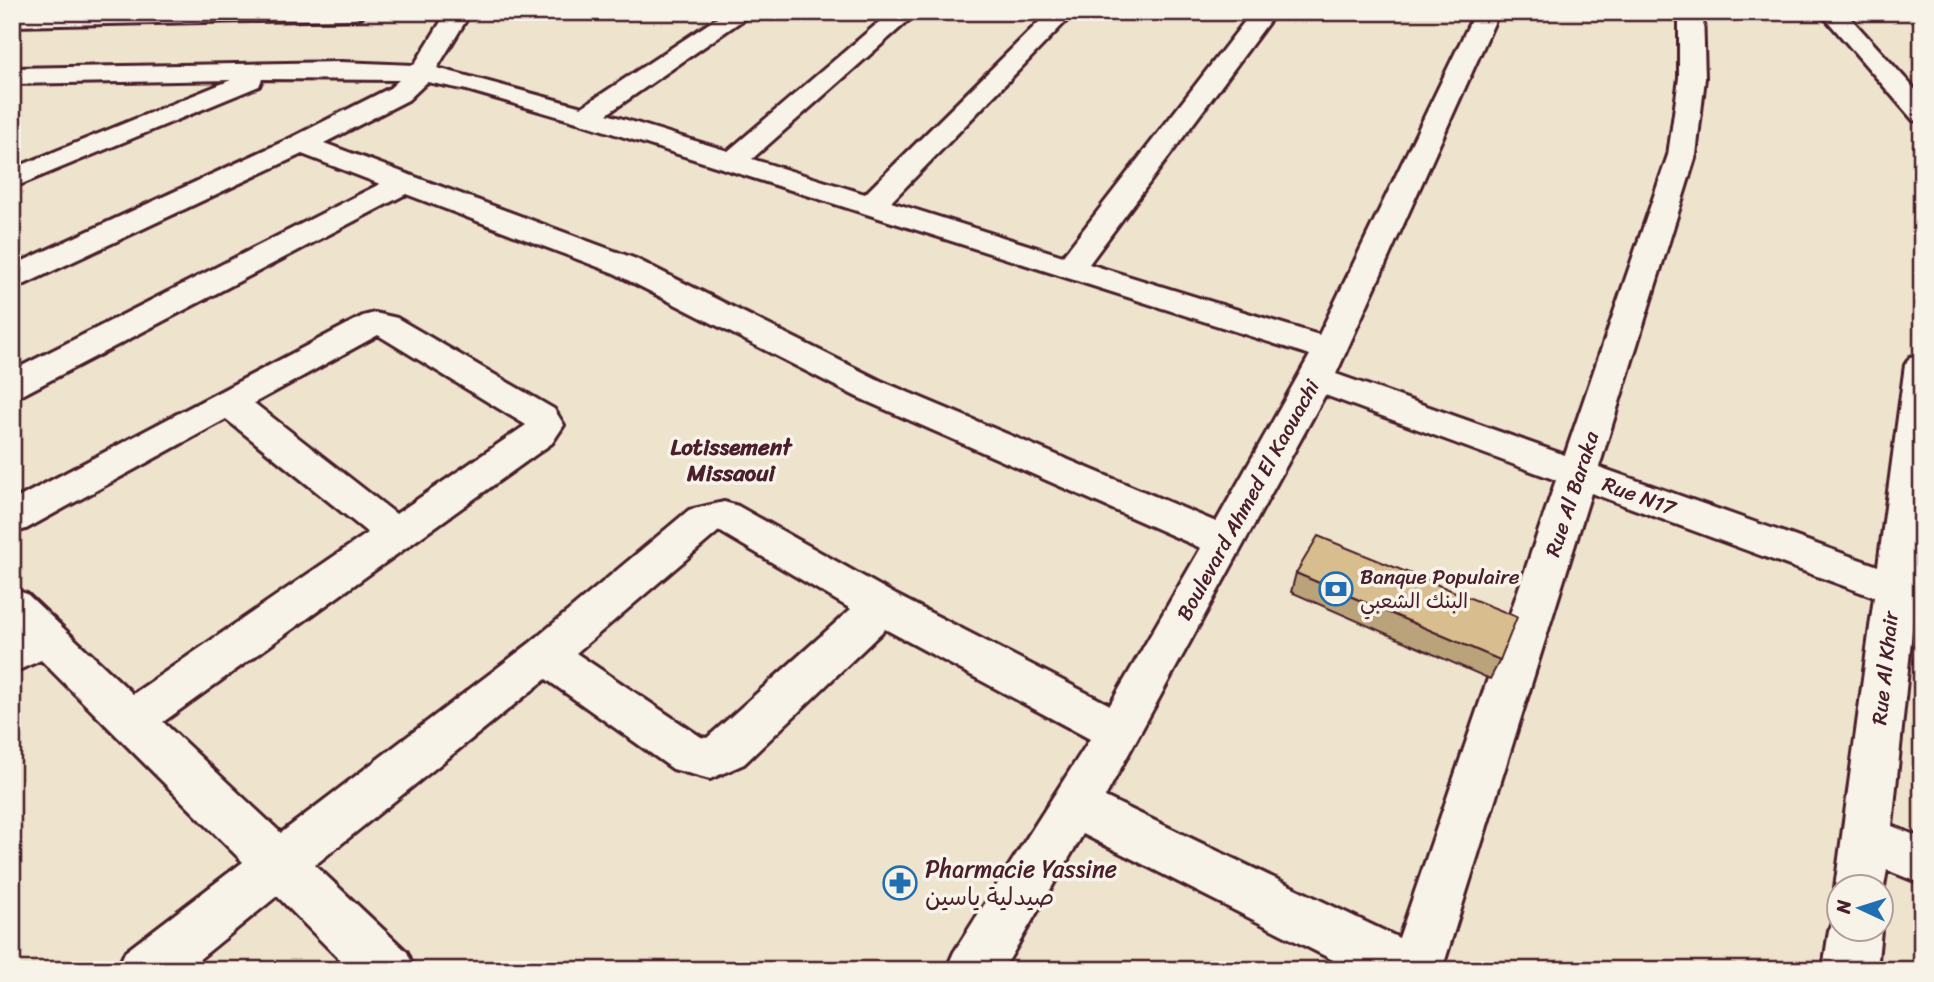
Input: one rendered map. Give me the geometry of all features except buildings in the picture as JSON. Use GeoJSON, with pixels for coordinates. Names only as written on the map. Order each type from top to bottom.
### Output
{"type":"FeatureCollection","features":[{"type":"Feature","properties":{"kind":"street"},"geometry":{"type":"LineString","coordinates":[[12,19],[354,12]]}},
{"type":"Feature","properties":{"kind":"street"},"geometry":{"type":"LineString","coordinates":[[12,278],[301,144],[399,94],[422,73],[459,12]]}},
{"type":"Feature","properties":{"kind":"street"},"geometry":{"type":"LineString","coordinates":[[586,116],[742,12]]}},
{"type":"Feature","properties":{"kind":"street"},"geometry":{"type":"LineString","coordinates":[[731,163],[906,12]]}},
{"type":"Feature","properties":{"kind":"street"},"geometry":{"type":"LineString","coordinates":[[870,206],[1063,12]]}},
{"type":"Feature","properties":{"kind":"street"},"geometry":{"type":"LineString","coordinates":[[1069,269],[1264,12]]}},
{"type":"Feature","properties":{"kind":"street","name":"Boulevard Ahmed El Kaouachi"},"geometry":{"type":"LineString","coordinates":[[973,970],[1119,732],[1323,365],[1488,12]]}},
{"type":"Feature","properties":{"kind":"street","name":"Rue Al Baraka"},"geometry":{"type":"LineString","coordinates":[[1415,970],[1682,155],[1692,78],[1691,12]]}},
{"type":"Feature","properties":{"kind":"street"},"geometry":{"type":"LineString","coordinates":[[1832,12],[1916,101]]}},
{"type":"Feature","properties":{"kind":"street","name":"Rue N17"},"geometry":{"type":"LineString","coordinates":[[12,76],[341,70],[422,73],[471,83],[586,116],[1069,269],[1323,365],[1579,474],[1908,593]]}},
{"type":"Feature","properties":{"kind":"street"},"geometry":{"type":"LineString","coordinates":[[12,179],[272,72]]}},
{"type":"Feature","properties":{"kind":"street"},"geometry":{"type":"LineString","coordinates":[[12,88],[44,76]]}},
{"type":"Feature","properties":{"kind":"street"},"geometry":{"type":"LineString","coordinates":[[301,144],[625,266],[869,389],[1225,542]]}},
{"type":"Feature","properties":{"kind":"street"},"geometry":{"type":"LineString","coordinates":[[12,386],[404,183]]}},
{"type":"Feature","properties":{"kind":"street"},"geometry":{"type":"LineString","coordinates":[[12,519],[375,323],[385,325],[541,418],[546,425],[538,435],[132,719]]}},
{"type":"Feature","properties":{"kind":"street","name":"Rue Al Khair"},"geometry":{"type":"LineString","coordinates":[[1862,874],[1908,593],[1922,365]]}},
{"type":"Feature","properties":{"kind":"street"},"geometry":{"type":"LineString","coordinates":[[229,402],[395,534]]}},
{"type":"Feature","properties":{"kind":"street"},"geometry":{"type":"LineString","coordinates":[[144,970],[278,862],[545,655],[703,520],[713,516],[724,516],[881,607],[1119,732]]}},
{"type":"Feature","properties":{"kind":"street"},"geometry":{"type":"LineString","coordinates":[[545,655],[690,755],[710,759],[728,750],[881,607]]}},
{"type":"Feature","properties":{"kind":"street"},"geometry":{"type":"LineString","coordinates":[[22,633],[132,719],[388,970]]}},
{"type":"Feature","properties":{"kind":"street"},"geometry":{"type":"LineString","coordinates":[[1074,806],[1409,970]]}},
{"type":"Feature","properties":{"kind":"street"},"geometry":{"type":"LineString","coordinates":[[1866,838],[1922,861]]}},
{"type":"Feature","properties":{"kind":"street"},"geometry":{"type":"LineString","coordinates":[[1850,970],[1853,944]]}},
{"type":"Feature","properties":{"kind":"place","name":"Banque Populaire البنك الشعبي"},"geometry":{"type":"Point","coordinates":[1336,589]}},
{"type":"Feature","properties":{"kind":"place","name":"Pharmacie Yassine صيدلية ياسين"},"geometry":{"type":"Point","coordinates":[900,883]}},
{"type":"Feature","properties":{"kind":"district","name":"Lotissement Missaoui"},"geometry":{"type":"Point","coordinates":[731,460]}}]}
